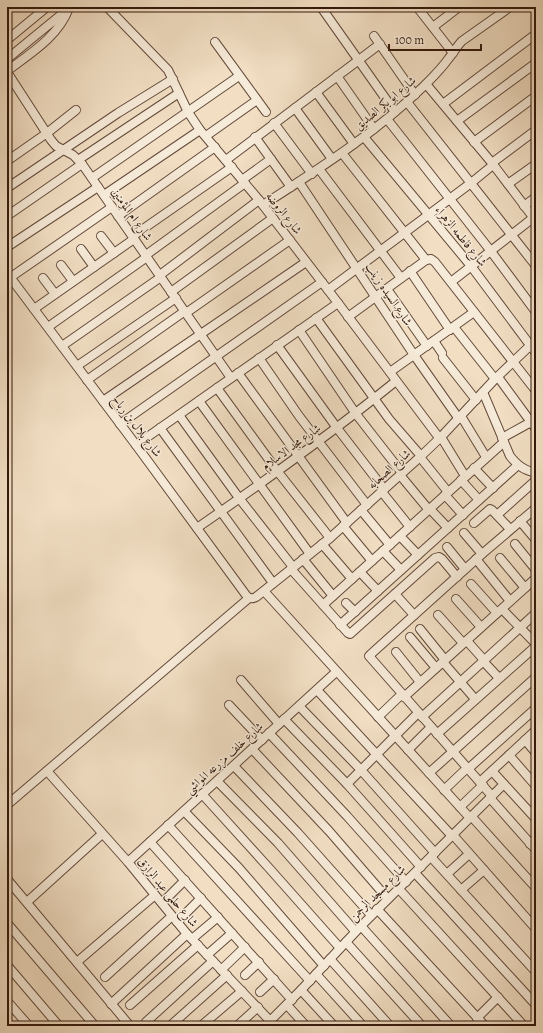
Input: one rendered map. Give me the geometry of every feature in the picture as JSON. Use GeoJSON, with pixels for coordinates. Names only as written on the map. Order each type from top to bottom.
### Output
{"type":"FeatureCollection","features":[{"type":"Feature","properties":{"kind":"street"},"geometry":{"type":"LineString","coordinates":[[7,40],[47,7]]}},
{"type":"Feature","properties":{"kind":"street","name":"شارع الروضه"},"geometry":{"type":"LineString","coordinates":[[107,7],[168,70],[188,112],[200,130],[244,181],[273,218],[440,438],[463,478],[479,500]]}},
{"type":"Feature","properties":{"kind":"street"},"geometry":{"type":"LineString","coordinates":[[321,7],[395,112]]}},
{"type":"Feature","properties":{"kind":"street"},"geometry":{"type":"LineString","coordinates":[[417,7],[453,53]]}},
{"type":"Feature","properties":{"kind":"street"},"geometry":{"type":"LineString","coordinates":[[433,27],[459,7]]}},
{"type":"Feature","properties":{"kind":"street","name":"شارع ابو بكر الصديق"},"geometry":{"type":"LineString","coordinates":[[62,346],[261,203],[299,182],[364,137],[407,102],[426,84],[462,41],[510,7]]}},
{"type":"Feature","properties":{"kind":"street"},"geometry":{"type":"LineString","coordinates":[[7,59],[70,8]]}},
{"type":"Feature","properties":{"kind":"street"},"geometry":{"type":"LineString","coordinates":[[7,71],[51,37],[64,20],[70,8]]}},
{"type":"Feature","properties":{"kind":"street"},"geometry":{"type":"LineString","coordinates":[[443,104],[536,34]]}},
{"type":"Feature","properties":{"kind":"street"},"geometry":{"type":"LineString","coordinates":[[374,36],[415,94]]}},
{"type":"Feature","properties":{"kind":"street"},"geometry":{"type":"LineString","coordinates":[[215,42],[266,112]]}},
{"type":"Feature","properties":{"kind":"street"},"geometry":{"type":"LineString","coordinates":[[226,160],[380,44]]}},
{"type":"Feature","properties":{"kind":"street"},"geometry":{"type":"LineString","coordinates":[[457,122],[536,63]]}},
{"type":"Feature","properties":{"kind":"street","name":"شارع ام المؤمنين"},"geometry":{"type":"LineString","coordinates":[[7,71],[56,146],[73,155],[92,178],[231,378]]}},
{"type":"Feature","properties":{"kind":"street"},"geometry":{"type":"LineString","coordinates":[[92,178],[239,76]]}},
{"type":"Feature","properties":{"kind":"street"},"geometry":{"type":"LineString","coordinates":[[337,76],[374,129]]}},
{"type":"Feature","properties":{"kind":"street"},"geometry":{"type":"LineString","coordinates":[[7,188],[173,79]]}},
{"type":"Feature","properties":{"kind":"street"},"geometry":{"type":"LineString","coordinates":[[426,84],[535,219],[490,250],[451,282]]}},
{"type":"Feature","properties":{"kind":"street"},"geometry":{"type":"LineString","coordinates":[[316,92],[354,144]]}},
{"type":"Feature","properties":{"kind":"street"},"geometry":{"type":"LineString","coordinates":[[7,216],[80,162],[179,93]]}},
{"type":"Feature","properties":{"kind":"street"},"geometry":{"type":"LineString","coordinates":[[474,142],[536,96]]}},
{"type":"Feature","properties":{"kind":"street"},"geometry":{"type":"LineString","coordinates":[[206,136],[257,100]]}},
{"type":"Feature","properties":{"kind":"street"},"geometry":{"type":"LineString","coordinates":[[407,102],[536,266]]}},
{"type":"Feature","properties":{"kind":"street"},"geometry":{"type":"LineString","coordinates":[[295,108],[332,159]]}},
{"type":"Feature","properties":{"kind":"street"},"geometry":{"type":"LineString","coordinates":[[7,161],[47,133],[76,110]]}},
{"type":"Feature","properties":{"kind":"street"},"geometry":{"type":"LineString","coordinates":[[387,119],[490,250],[536,312]]}},
{"type":"Feature","properties":{"kind":"street"},"geometry":{"type":"LineString","coordinates":[[274,123],[381,251],[401,278]]}},
{"type":"Feature","properties":{"kind":"street"},"geometry":{"type":"LineString","coordinates":[[104,195],[200,130]]}},
{"type":"Feature","properties":{"kind":"street"},"geometry":{"type":"LineString","coordinates":[[328,290],[471,183],[492,164],[536,130]]}},
{"type":"Feature","properties":{"kind":"street","name":"شارع فاطمه الزهراء"},"geometry":{"type":"LineString","coordinates":[[364,137],[533,343],[536,353]]}},
{"type":"Feature","properties":{"kind":"street"},"geometry":{"type":"LineString","coordinates":[[256,138],[291,187]]}},
{"type":"Feature","properties":{"kind":"street"},"geometry":{"type":"LineString","coordinates":[[118,216],[215,147]]}},
{"type":"Feature","properties":{"kind":"street"},"geometry":{"type":"LineString","coordinates":[[342,153],[426,260]]}},
{"type":"Feature","properties":{"kind":"street"},"geometry":{"type":"LineString","coordinates":[[48,327],[146,256],[271,159]]}},
{"type":"Feature","properties":{"kind":"street"},"geometry":{"type":"LineString","coordinates":[[508,184],[536,164]]}},
{"type":"Feature","properties":{"kind":"street"},"geometry":{"type":"LineString","coordinates":[[34,309],[232,167]]}},
{"type":"Feature","properties":{"kind":"street","name":"شارع السيده زينب"},"geometry":{"type":"LineString","coordinates":[[299,182],[414,355],[460,418],[486,457]]}},
{"type":"Feature","properties":{"kind":"street"},"geometry":{"type":"LineString","coordinates":[[7,248],[98,187]]}},
{"type":"Feature","properties":{"kind":"street"},"geometry":{"type":"LineString","coordinates":[[524,206],[536,197]]}},
{"type":"Feature","properties":{"kind":"street"},"geometry":{"type":"LineString","coordinates":[[9,275],[112,206]]}},
{"type":"Feature","properties":{"kind":"street"},"geometry":{"type":"LineString","coordinates":[[77,366],[174,295],[273,218]]}},
{"type":"Feature","properties":{"kind":"street"},"geometry":{"type":"LineString","coordinates":[[101,236],[114,253]]}},
{"type":"Feature","properties":{"kind":"street"},"geometry":{"type":"LineString","coordinates":[[87,380],[290,240]]}},
{"type":"Feature","properties":{"kind":"street"},"geometry":{"type":"LineString","coordinates":[[81,249],[94,267]]}},
{"type":"Feature","properties":{"kind":"street"},"geometry":{"type":"LineString","coordinates":[[348,317],[410,271],[426,260],[431,259],[451,282],[536,391]]}},
{"type":"Feature","properties":{"kind":"street"},"geometry":{"type":"LineString","coordinates":[[103,401],[306,262]]}},
{"type":"Feature","properties":{"kind":"street"},"geometry":{"type":"LineString","coordinates":[[61,265],[74,281]]}},
{"type":"Feature","properties":{"kind":"street"},"geometry":{"type":"LineString","coordinates":[[323,605],[447,494],[503,440],[534,425],[496,378],[452,328],[410,271]]}},
{"type":"Feature","properties":{"kind":"street","name":"شارع بلال بن رباح"},"geometry":{"type":"LineString","coordinates":[[9,275],[247,597]]}},
{"type":"Feature","properties":{"kind":"street"},"geometry":{"type":"LineString","coordinates":[[43,278],[55,294]]}},
{"type":"Feature","properties":{"kind":"street"},"geometry":{"type":"LineString","coordinates":[[120,424],[322,282]]}},
{"type":"Feature","properties":{"kind":"street"},"geometry":{"type":"LineString","coordinates":[[387,289],[430,344],[443,356],[476,400]]}},
{"type":"Feature","properties":{"kind":"street"},"geometry":{"type":"LineString","coordinates":[[136,445],[338,303]]}},
{"type":"Feature","properties":{"kind":"street"},"geometry":{"type":"LineString","coordinates":[[390,372],[474,312]]}},
{"type":"Feature","properties":{"kind":"street"},"geometry":{"type":"LineString","coordinates":[[316,318],[374,399],[463,515]]}},
{"type":"Feature","properties":{"kind":"street"},"geometry":{"type":"LineString","coordinates":[[299,330],[356,414],[401,474],[429,510],[448,528]]}},
{"type":"Feature","properties":{"kind":"street","name":"شارع الصحابه"},"geometry":{"type":"LineString","coordinates":[[7,805],[247,597],[253,599],[256,597],[330,538],[440,438],[496,378],[533,343]]}},
{"type":"Feature","properties":{"kind":"street"},"geometry":{"type":"LineString","coordinates":[[277,345],[410,527]]}},
{"type":"Feature","properties":{"kind":"street"},"geometry":{"type":"LineString","coordinates":[[259,358],[390,545]]}},
{"type":"Feature","properties":{"kind":"street"},"geometry":{"type":"LineString","coordinates":[[238,373],[299,456],[372,561]]}},
{"type":"Feature","properties":{"kind":"street","name":"شارع مجد الاسلام"},"geometry":{"type":"LineString","coordinates":[[197,528],[278,472],[356,414],[396,381]]}},
{"type":"Feature","properties":{"kind":"street"},"geometry":{"type":"LineString","coordinates":[[217,388],[278,472],[330,538]]}},
{"type":"Feature","properties":{"kind":"street"},"geometry":{"type":"LineString","coordinates":[[483,392],[510,456],[518,465],[526,470],[536,472]]}},
{"type":"Feature","properties":{"kind":"street"},"geometry":{"type":"LineString","coordinates":[[199,401],[310,554]]}},
{"type":"Feature","properties":{"kind":"street"},"geometry":{"type":"LineString","coordinates":[[179,415],[292,568],[348,633],[353,633],[435,558],[439,557],[442,559],[457,576]]}},
{"type":"Feature","properties":{"kind":"street"},"geometry":{"type":"LineString","coordinates":[[160,428],[273,584]]}},
{"type":"Feature","properties":{"kind":"street"},"geometry":{"type":"LineString","coordinates":[[340,625],[518,465]]}},
{"type":"Feature","properties":{"kind":"street"},"geometry":{"type":"LineString","coordinates":[[474,468],[493,488]]}},
{"type":"Feature","properties":{"kind":"street"},"geometry":{"type":"LineString","coordinates":[[497,515],[536,480]]}},
{"type":"Feature","properties":{"kind":"street"},"geometry":{"type":"LineString","coordinates":[[534,844],[491,797],[468,768],[369,656],[510,529],[536,508]]}},
{"type":"Feature","properties":{"kind":"street"},"geometry":{"type":"LineString","coordinates":[[474,523],[490,509],[510,529]]}},
{"type":"Feature","properties":{"kind":"street"},"geometry":{"type":"LineString","coordinates":[[520,521],[536,540]]}},
{"type":"Feature","properties":{"kind":"street"},"geometry":{"type":"LineString","coordinates":[[464,533],[510,601]]}},
{"type":"Feature","properties":{"kind":"street"},"geometry":{"type":"LineString","coordinates":[[400,536],[418,555]]}},
{"type":"Feature","properties":{"kind":"street"},"geometry":{"type":"LineString","coordinates":[[322,544],[352,579]]}},
{"type":"Feature","properties":{"kind":"street"},"geometry":{"type":"LineString","coordinates":[[515,544],[536,570]]}},
{"type":"Feature","properties":{"kind":"street"},"geometry":{"type":"LineString","coordinates":[[447,547],[465,569]]}},
{"type":"Feature","properties":{"kind":"street"},"geometry":{"type":"LineString","coordinates":[[383,551],[401,570]]}},
{"type":"Feature","properties":{"kind":"street"},"geometry":{"type":"LineString","coordinates":[[500,558],[525,588]]}},
{"type":"Feature","properties":{"kind":"street"},"geometry":{"type":"LineString","coordinates":[[303,559],[333,596]]}},
{"type":"Feature","properties":{"kind":"street"},"geometry":{"type":"LineString","coordinates":[[360,572],[378,591]]}},
{"type":"Feature","properties":{"kind":"street"},"geometry":{"type":"LineString","coordinates":[[378,718],[536,578]]}},
{"type":"Feature","properties":{"kind":"street"},"geometry":{"type":"LineString","coordinates":[[437,734],[536,645],[520,627],[471,584]]}},
{"type":"Feature","properties":{"kind":"street"},"geometry":{"type":"LineString","coordinates":[[264,591],[378,718],[536,888]]}},
{"type":"Feature","properties":{"kind":"street"},"geometry":{"type":"LineString","coordinates":[[395,594],[414,615]]}},
{"type":"Feature","properties":{"kind":"street"},"geometry":{"type":"LineString","coordinates":[[456,599],[481,627]]}},
{"type":"Feature","properties":{"kind":"street"},"geometry":{"type":"LineString","coordinates":[[346,603],[354,612]]}},
{"type":"Feature","properties":{"kind":"street"},"geometry":{"type":"LineString","coordinates":[[347,784],[395,736],[460,682],[536,613]]}},
{"type":"Feature","properties":{"kind":"street"},"geometry":{"type":"LineString","coordinates":[[438,614],[484,660],[499,678]]}},
{"type":"Feature","properties":{"kind":"street"},"geometry":{"type":"LineString","coordinates":[[420,628],[460,682],[476,699]]}},
{"type":"Feature","properties":{"kind":"street"},"geometry":{"type":"LineString","coordinates":[[410,637],[436,668]]}},
{"type":"Feature","properties":{"kind":"street"},"geometry":{"type":"LineString","coordinates":[[396,652],[420,682]]}},
{"type":"Feature","properties":{"kind":"street","name":"شارع خلف مزرعه المواشي"},"geometry":{"type":"LineString","coordinates":[[128,862],[336,672]]}},
{"type":"Feature","properties":{"kind":"street"},"geometry":{"type":"LineString","coordinates":[[429,773],[536,676]]}},
{"type":"Feature","properties":{"kind":"street"},"geometry":{"type":"LineString","coordinates":[[241,680],[282,722],[347,784],[418,870],[536,1005]]}},
{"type":"Feature","properties":{"kind":"street"},"geometry":{"type":"LineString","coordinates":[[317,690],[453,836],[536,929]]}},
{"type":"Feature","properties":{"kind":"street"},"geometry":{"type":"LineString","coordinates":[[229,705],[262,740]]}},
{"type":"Feature","properties":{"kind":"street"},"geometry":{"type":"LineString","coordinates":[[299,706],[361,770],[433,855],[447,874],[536,972]]}},
{"type":"Feature","properties":{"kind":"street"},"geometry":{"type":"LineString","coordinates":[[444,790],[536,708]]}},
{"type":"Feature","properties":{"kind":"street"},"geometry":{"type":"LineString","coordinates":[[408,750],[431,727]]}},
{"type":"Feature","properties":{"kind":"street"},"geometry":{"type":"LineString","coordinates":[[460,807],[492,771],[536,730]]}},
{"type":"Feature","properties":{"kind":"street"},"geometry":{"type":"LineString","coordinates":[[269,733],[347,816],[406,882]]}},
{"type":"Feature","properties":{"kind":"street"},"geometry":{"type":"LineString","coordinates":[[525,740],[536,753]]}},
{"type":"Feature","properties":{"kind":"street"},"geometry":{"type":"LineString","coordinates":[[252,749],[329,831],[388,899]]}},
{"type":"Feature","properties":{"kind":"street"},"geometry":{"type":"LineString","coordinates":[[509,755],[536,786]]}},
{"type":"Feature","properties":{"kind":"street"},"geometry":{"type":"LineString","coordinates":[[234,766],[298,833],[371,915]]}},
{"type":"Feature","properties":{"kind":"street","name":"شارع حلمى عبد الرازق"},"geometry":{"type":"LineString","coordinates":[[47,771],[128,862],[192,939],[258,1007],[271,1024]]}},
{"type":"Feature","properties":{"kind":"street"},"geometry":{"type":"LineString","coordinates":[[492,771],[536,819]]}},
{"type":"Feature","properties":{"kind":"street"},"geometry":{"type":"LineString","coordinates":[[217,781],[278,843],[451,1026]]}},
{"type":"Feature","properties":{"kind":"street","name":"شارع مسجد الرحمن"},"geometry":{"type":"LineString","coordinates":[[271,1024],[371,915],[453,836],[504,784]]}},
{"type":"Feature","properties":{"kind":"street"},"geometry":{"type":"LineString","coordinates":[[202,794],[340,948]]}},
{"type":"Feature","properties":{"kind":"street"},"geometry":{"type":"LineString","coordinates":[[184,811],[239,868],[324,966]]}},
{"type":"Feature","properties":{"kind":"street"},"geometry":{"type":"LineString","coordinates":[[168,825],[310,981]]}},
{"type":"Feature","properties":{"kind":"street"},"geometry":{"type":"LineString","coordinates":[[27,902],[102,834]]}},
{"type":"Feature","properties":{"kind":"street"},"geometry":{"type":"LineString","coordinates":[[150,842],[274,979],[306,1026]]}},
{"type":"Feature","properties":{"kind":"street"},"geometry":{"type":"LineString","coordinates":[[447,874],[469,854]]}},
{"type":"Feature","properties":{"kind":"street"},"geometry":{"type":"LineString","coordinates":[[461,890],[484,870]]}},
{"type":"Feature","properties":{"kind":"street"},"geometry":{"type":"LineString","coordinates":[[7,879],[130,1026]]}},
{"type":"Feature","properties":{"kind":"street"},"geometry":{"type":"LineString","coordinates":[[162,903],[185,880]]}},
{"type":"Feature","properties":{"kind":"street"},"geometry":{"type":"LineString","coordinates":[[398,888],[524,1026]]}},
{"type":"Feature","properties":{"kind":"street"},"geometry":{"type":"LineString","coordinates":[[77,962],[155,895]]}},
{"type":"Feature","properties":{"kind":"street"},"geometry":{"type":"LineString","coordinates":[[105,977],[201,898]]}},
{"type":"Feature","properties":{"kind":"street"},"geometry":{"type":"LineString","coordinates":[[377,909],[485,1026]]}},
{"type":"Feature","properties":{"kind":"street"},"geometry":{"type":"LineString","coordinates":[[111,1004],[218,917]]}},
{"type":"Feature","properties":{"kind":"street"},"geometry":{"type":"LineString","coordinates":[[7,923],[95,1026]]}},
{"type":"Feature","properties":{"kind":"street"},"geometry":{"type":"LineString","coordinates":[[146,1022],[210,958],[232,933]]}},
{"type":"Feature","properties":{"kind":"street"},"geometry":{"type":"LineString","coordinates":[[130,1005],[192,939]]}},
{"type":"Feature","properties":{"kind":"street"},"geometry":{"type":"LineString","coordinates":[[346,942],[422,1026]]}},
{"type":"Feature","properties":{"kind":"street"},"geometry":{"type":"LineString","coordinates":[[170,1026],[224,972],[245,947]]}},
{"type":"Feature","properties":{"kind":"street"},"geometry":{"type":"LineString","coordinates":[[330,959],[390,1026]]}},
{"type":"Feature","properties":{"kind":"street"},"geometry":{"type":"LineString","coordinates":[[245,975],[259,962]]}},
{"type":"Feature","properties":{"kind":"street"},"geometry":{"type":"LineString","coordinates":[[7,965],[59,1026]]}},
{"type":"Feature","properties":{"kind":"street"},"geometry":{"type":"LineString","coordinates":[[316,974],[364,1026]]}},
{"type":"Feature","properties":{"kind":"street"},"geometry":{"type":"LineString","coordinates":[[260,992],[274,979]]}},
{"type":"Feature","properties":{"kind":"street"},"geometry":{"type":"LineString","coordinates":[[301,990],[334,1026]]}},
{"type":"Feature","properties":{"kind":"street"},"geometry":{"type":"LineString","coordinates":[[201,1026],[242,991]]}},
{"type":"Feature","properties":{"kind":"street"},"geometry":{"type":"LineString","coordinates":[[477,1018],[498,998]]}},
{"type":"Feature","properties":{"kind":"street"},"geometry":{"type":"LineString","coordinates":[[7,1001],[29,1026]]}},
{"type":"Feature","properties":{"kind":"street"},"geometry":{"type":"LineString","coordinates":[[237,1026],[258,1007]]}}]}
